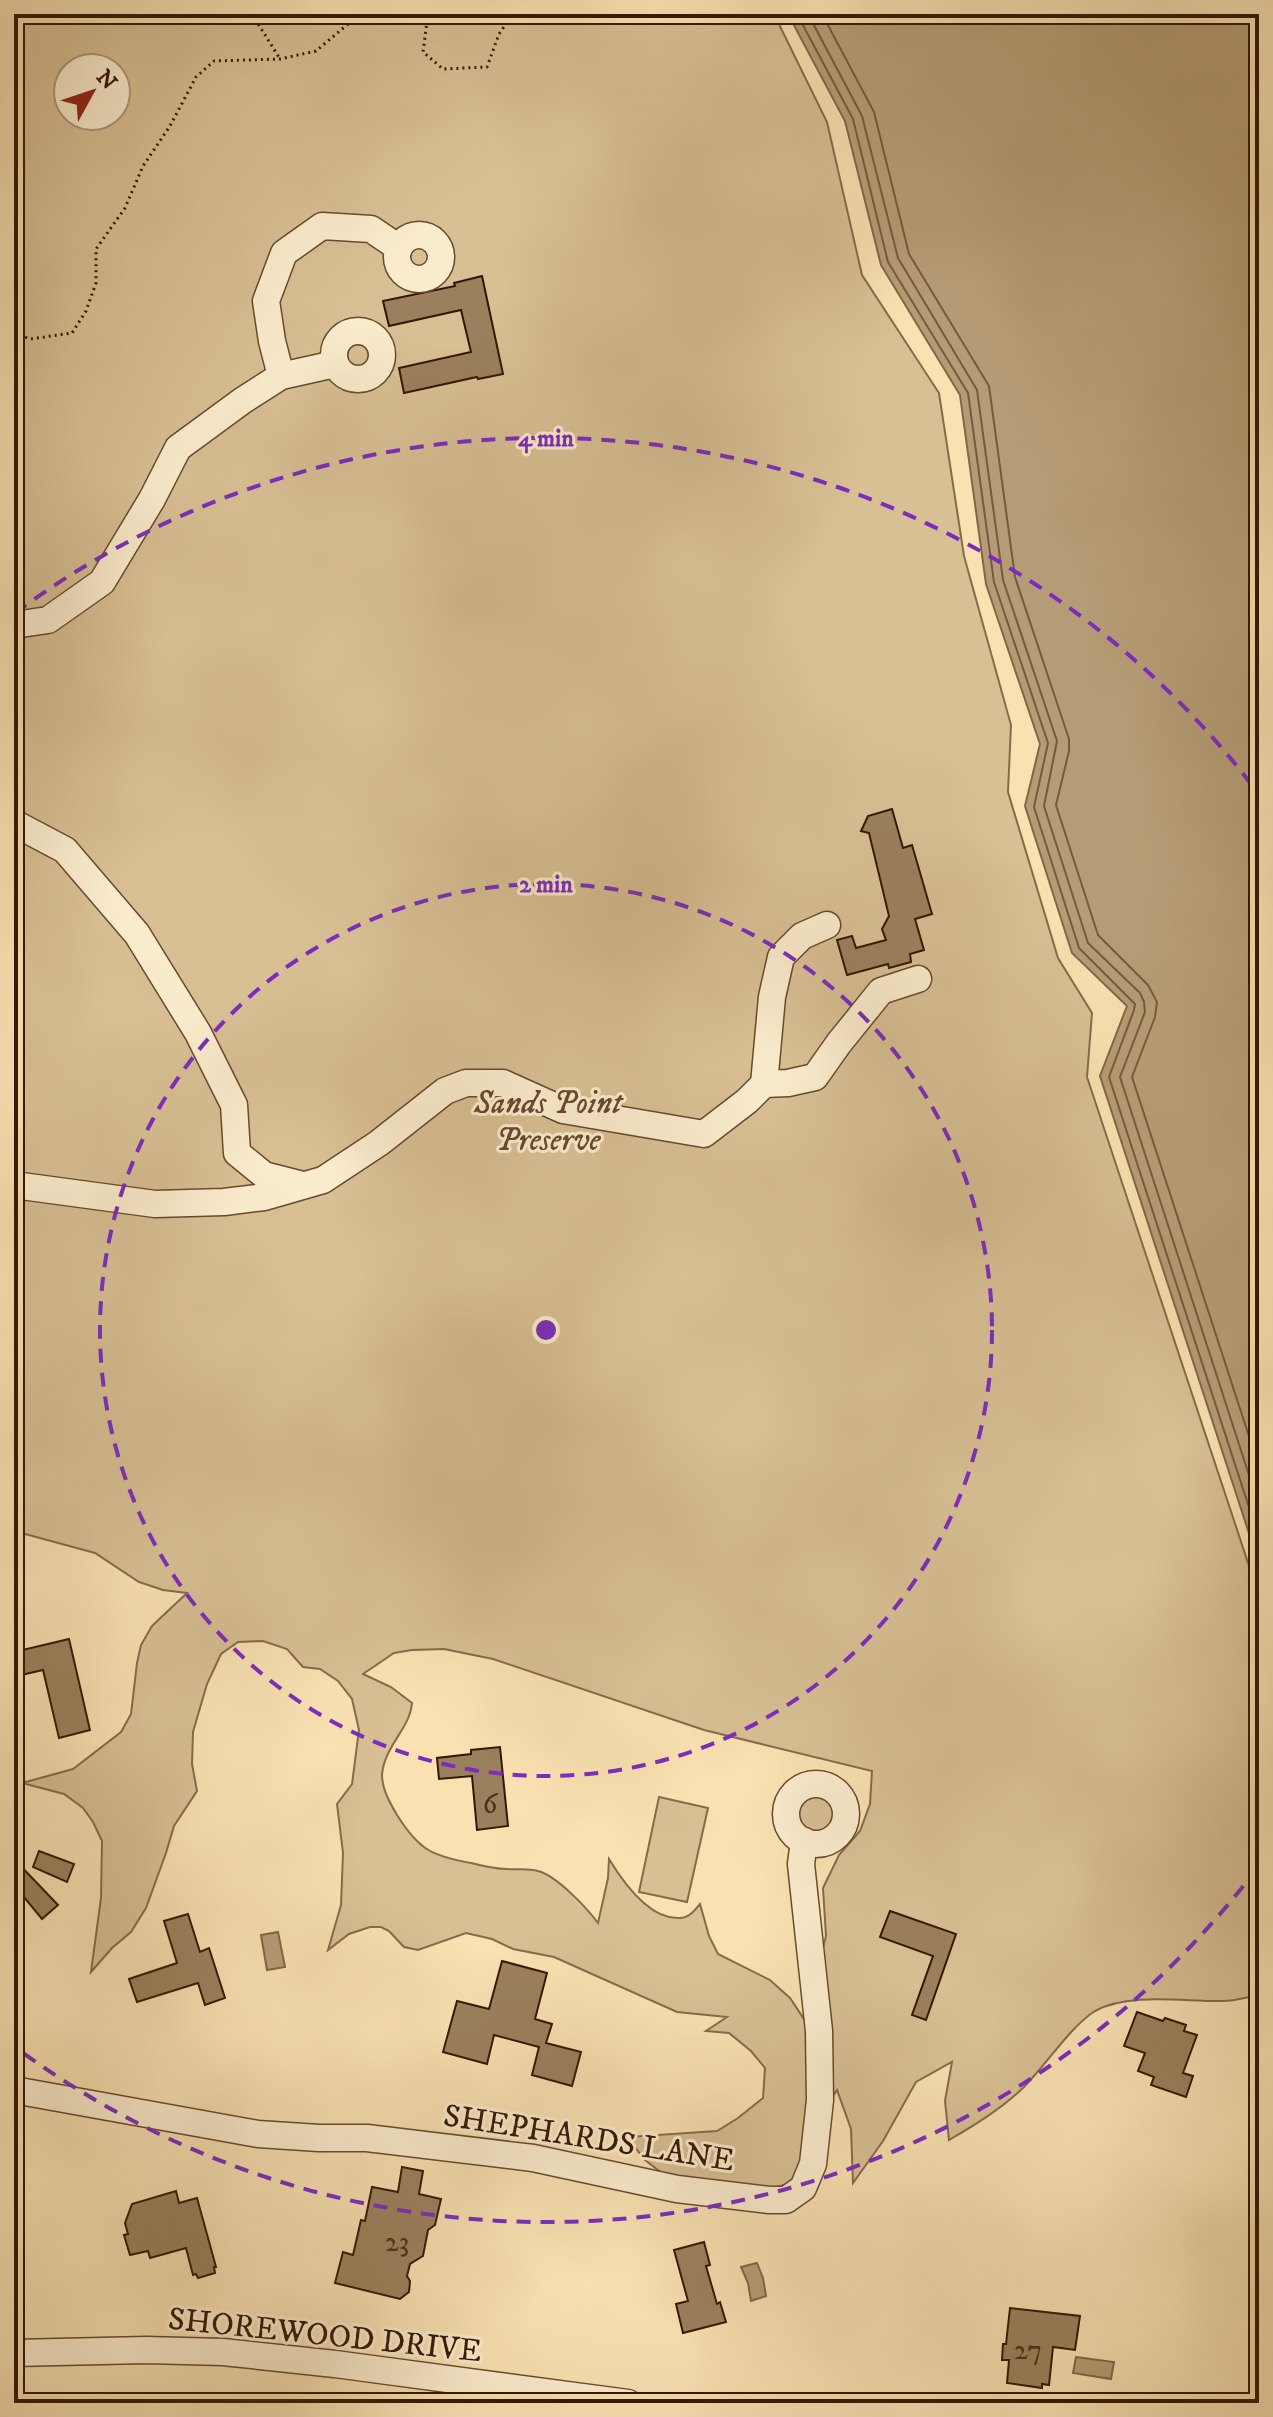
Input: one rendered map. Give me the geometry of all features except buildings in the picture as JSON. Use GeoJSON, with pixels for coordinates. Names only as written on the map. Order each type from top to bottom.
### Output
{"type":"FeatureCollection","features":[{"type":"Feature","properties":{"kind":"street"},"geometry":{"type":"LineString","coordinates":[[281,376],[266,301],[284,253],[322,226],[371,229],[399,248]]}},
{"type":"Feature","properties":{"kind":"street"},"geometry":{"type":"LineString","coordinates":[[14,625],[48,620],[102,582],[152,499],[178,448],[281,376],[335,364]]}},
{"type":"Feature","properties":{"kind":"street"},"geometry":{"type":"LineString","coordinates":[[14,823],[65,850],[137,934],[198,1033],[234,1105],[237,1153],[264,1175],[303,1185]]}},
{"type":"Feature","properties":{"kind":"street"},"geometry":{"type":"LineString","coordinates":[[14,1185],[155,1204],[224,1202],[264,1197],[323,1180],[379,1143],[445,1091],[466,1083],[503,1083],[563,1110],[704,1134],[764,1084],[772,997],[781,957],[802,936],[827,925]]}},
{"type":"Feature","properties":{"kind":"street"},"geometry":{"type":"LineString","coordinates":[[764,1084],[815,1077],[881,991],[918,979]]}},
{"type":"Feature","properties":{"kind":"street","name":"SHEPHARDS LANE"},"geometry":{"type":"LineString","coordinates":[[14,2090],[258,2134],[367,2138],[533,2158],[677,2189],[786,2200],[803,2188],[813,2164],[820,2100],[819,2031],[801,1864],[804,1841]]}},
{"type":"Feature","properties":{"kind":"street","name":"SHOREWOOD DRIVE"},"geometry":{"type":"LineString","coordinates":[[14,2353],[223,2352],[628,2403]]}},
{"type":"Feature","properties":{"kind":"path"},"geometry":{"type":"LineString","coordinates":[[252,14],[280,59]]}},
{"type":"Feature","properties":{"kind":"path"},"geometry":{"type":"LineString","coordinates":[[14,333],[30,339],[72,333],[86,311],[96,283],[96,249],[125,208],[143,166],[170,126],[196,77],[214,61],[280,59],[316,51],[348,24],[350,14]]}},
{"type":"Feature","properties":{"kind":"path"},"geometry":{"type":"LineString","coordinates":[[428,14],[423,52],[443,69],[487,67],[499,34],[513,14]]}},
{"type":"Feature","properties":{"kind":"green space","name":"Sands Point Preserve"},"geometry":{"type":"Polygon","coordinates":[[[14,14],[774,14],[827,122],[862,275],[939,393],[964,556],[1011,725],[1008,792],[1058,958],[1092,1013],[1087,1077],[1259,1596],[1259,1995],[1228,2001],[1141,2000],[1109,2005],[1095,2011],[1077,2026],[1015,2095],[949,2140],[945,2101],[952,2062],[916,2082],[883,2141],[853,2183],[851,2129],[837,2090],[811,2130],[794,2183],[766,2189],[667,2177],[645,2160],[627,2137],[717,2131],[763,2098],[765,2068],[751,2051],[729,2033],[706,2031],[727,2017],[677,2012],[554,1957],[513,1949],[492,1939],[466,1933],[418,1950],[404,1947],[381,1927],[370,1927],[349,1934],[328,1950],[341,1905],[343,1853],[337,1804],[352,1784],[359,1730],[352,1699],[338,1681],[320,1669],[303,1667],[287,1649],[263,1641],[238,1642],[221,1654],[207,1684],[193,1732],[192,1764],[197,1791],[174,1826],[146,1908],[131,1932],[91,1972],[101,1898],[102,1841],[83,1808],[64,1794],[22,1783],[73,1769],[121,1732],[131,1714],[141,1645],[152,1626],[187,1593],[163,1590],[139,1582],[95,1553],[14,1531],[14,14]],[[444,1649],[412,1650],[394,1653],[363,1674],[391,1687],[412,1703],[407,1721],[387,1755],[382,1775],[389,1801],[412,1836],[428,1850],[446,1857],[494,1868],[546,1874],[571,1893],[598,1923],[609,1859],[638,1898],[658,1913],[683,1918],[700,1904],[718,1954],[770,1980],[790,1998],[804,2019],[826,1936],[823,1888],[839,1855],[860,1831],[870,1804],[872,1771],[704,1730],[493,1659],[444,1649]]]}},
{"type":"Feature","properties":{"kind":"green space"},"geometry":{"type":"Polygon","coordinates":[[[816,1793],[831,1799],[837,1814],[831,1829],[816,1835],[801,1829],[795,1814],[801,1799],[816,1793]]]}},
{"type":"Feature","properties":{"kind":"green space"},"geometry":{"type":"Polygon","coordinates":[[[659,1797],[708,1808],[687,1902],[639,1892],[659,1797]]]}},
{"type":"Feature","properties":{"kind":"water"},"geometry":{"type":"Polygon","coordinates":[[[788,14],[1259,14],[1259,1564],[1100,1076],[1127,1006],[1072,953],[1025,806],[1040,744],[986,584],[960,395],[881,265],[845,121],[788,14]]]}},
{"type":"Feature","properties":{"kind":"water"},"geometry":{"type":"Polygon","coordinates":[[[278,1932],[285,1967],[267,1970],[261,1935],[278,1932]]]}},
{"type":"Feature","properties":{"kind":"water"},"geometry":{"type":"Polygon","coordinates":[[[757,2263],[766,2296],[751,2301],[741,2267],[757,2263]]]}},
{"type":"Feature","properties":{"kind":"water"},"geometry":{"type":"Polygon","coordinates":[[[1076,2357],[1114,2362],[1111,2379],[1073,2373],[1076,2357]]]}}]}
